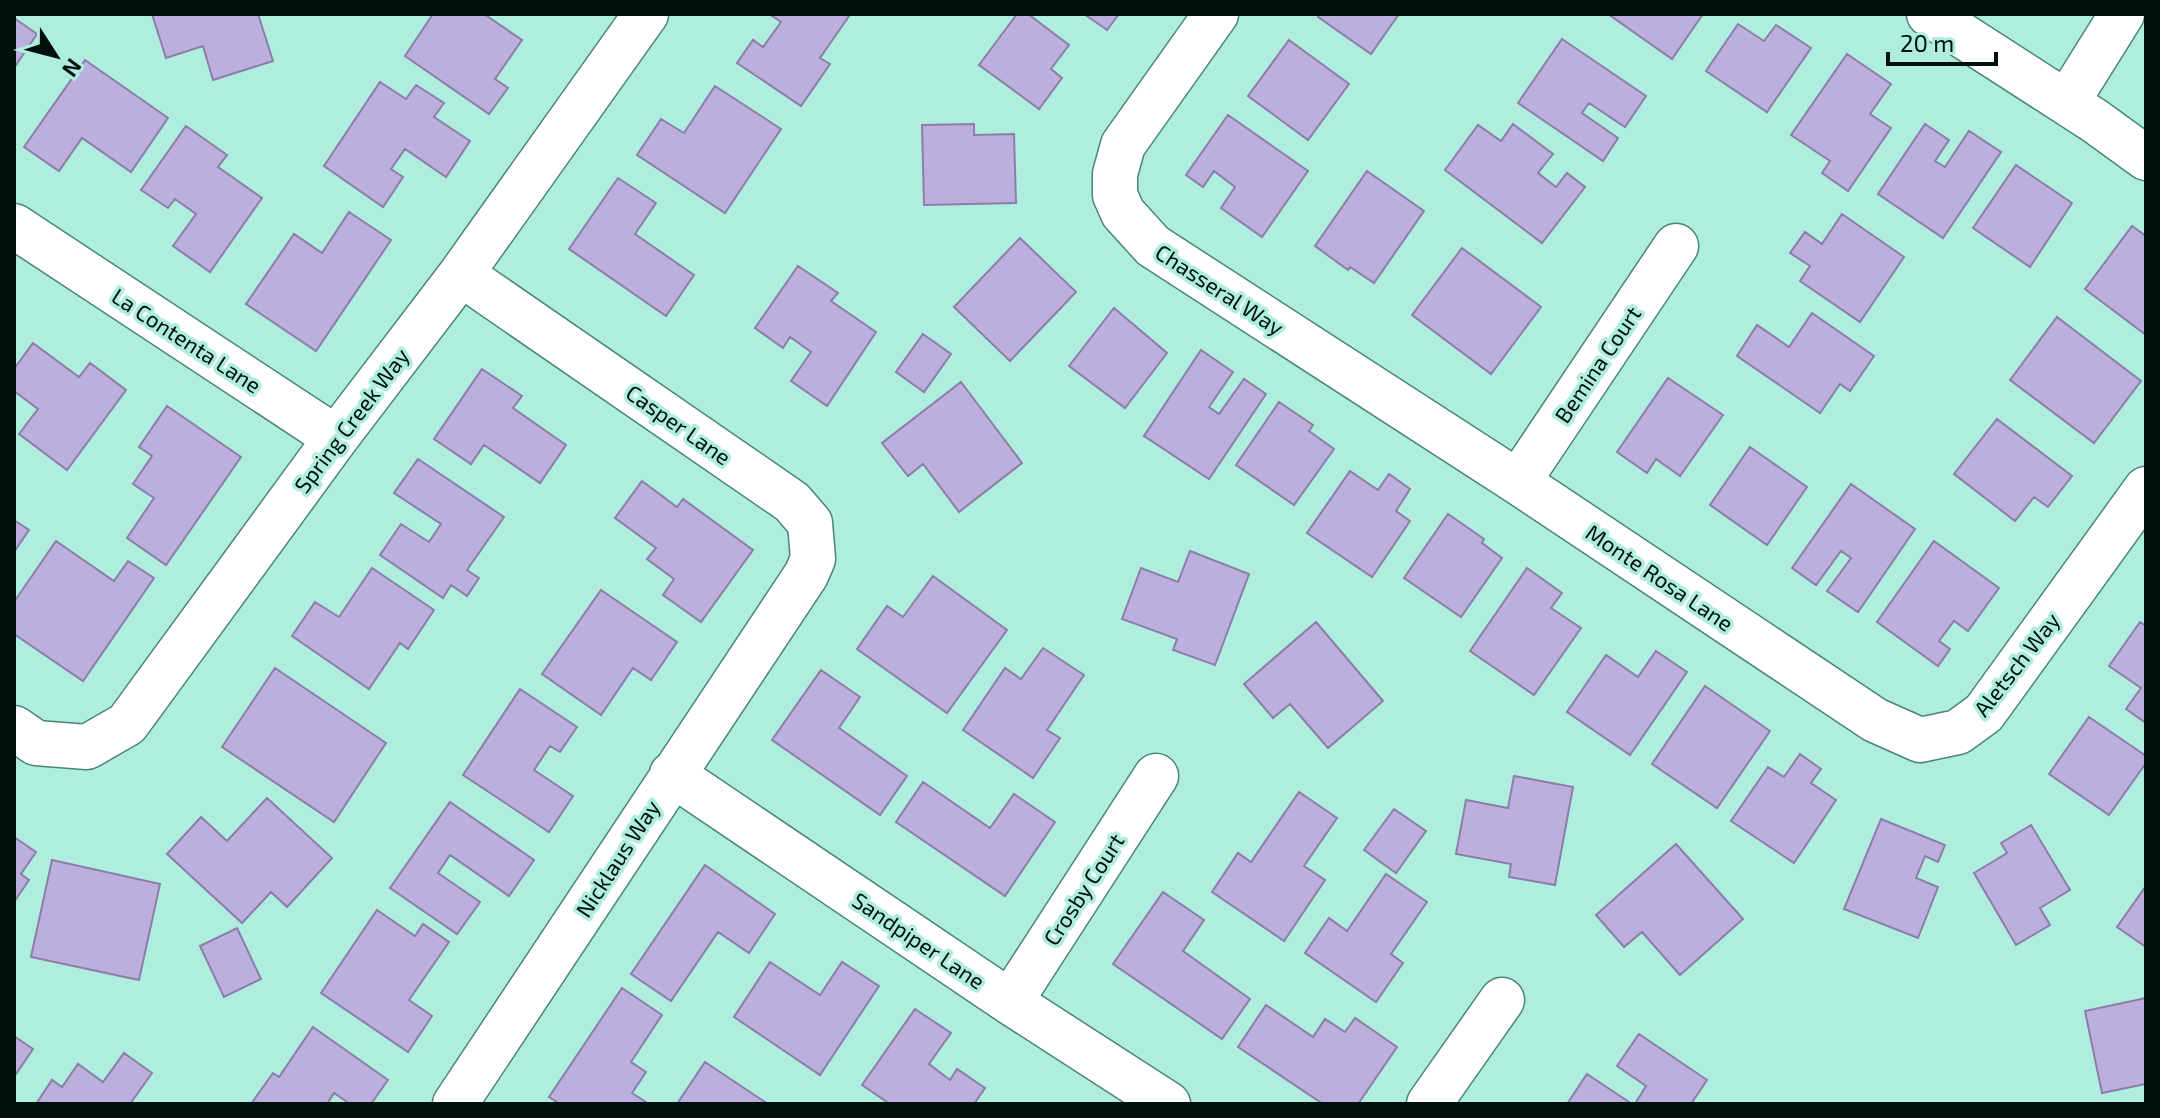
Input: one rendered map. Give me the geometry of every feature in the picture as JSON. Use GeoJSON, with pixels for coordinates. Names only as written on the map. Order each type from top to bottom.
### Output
{"type":"FeatureCollection","features":[{"type":"Feature","properties":{"kind":"street","name":"Spring Creek Way"},"geometry":{"type":"LineString","coordinates":[[14,728],[36,743],[87,747],[127,724],[336,438],[461,274],[646,14]]}},
{"type":"Feature","properties":{"kind":"street","name":"Chasseral Way"},"geometry":{"type":"LineString","coordinates":[[1216,14],[1123,145],[1115,174],[1115,195],[1123,213],[1153,246],[1518,482]]}},
{"type":"Feature","properties":{"kind":"street"},"geometry":{"type":"LineString","coordinates":[[1929,14],[2067,102],[2146,158]]}},
{"type":"Feature","properties":{"kind":"street"},"geometry":{"type":"LineString","coordinates":[[2067,102],[2122,14]]}},
{"type":"Feature","properties":{"kind":"street","name":"La Contenta Lane"},"geometry":{"type":"LineString","coordinates":[[26,234],[336,438]]}},
{"type":"Feature","properties":{"kind":"street","name":"Bemina Court"},"geometry":{"type":"LineString","coordinates":[[1518,482],[1676,246]]}},
{"type":"Feature","properties":{"kind":"street","name":"Casper Lane"},"geometry":{"type":"LineString","coordinates":[[461,274],[792,502],[810,523],[813,559],[781,613]]}},
{"type":"Feature","properties":{"kind":"street","name":"Monte Rosa Lane"},"geometry":{"type":"LineString","coordinates":[[1518,482],[1802,671]]}},
{"type":"Feature","properties":{"kind":"street","name":"Aletsch Way"},"geometry":{"type":"LineString","coordinates":[[1802,671],[1875,720],[1920,740],[1958,732],[1984,713],[2146,489]]}},
{"type":"Feature","properties":{"kind":"street","name":"Nicklaus Way"},"geometry":{"type":"LineString","coordinates":[[455,1104],[781,613]]}},
{"type":"Feature","properties":{"kind":"street","name":"Sandpiper Lane"},"geometry":{"type":"LineString","coordinates":[[672,774],[1010,1002],[1168,1104]]}},
{"type":"Feature","properties":{"kind":"street","name":"Crosby Court"},"geometry":{"type":"LineString","coordinates":[[1010,1002],[1156,776]]}},
{"type":"Feature","properties":{"kind":"street"},"geometry":{"type":"LineString","coordinates":[[1429,1104],[1502,1000]]}},
{"type":"Feature","properties":{"kind":"building"},"geometry":{"type":"Polygon","coordinates":[[[152,14],[258,14],[273,61],[213,80],[203,46],[166,58],[152,14]]]}},
{"type":"Feature","properties":{"kind":"building"},"geometry":{"type":"Polygon","coordinates":[[[433,14],[484,14],[522,40],[495,79],[508,88],[489,114],[405,56],[433,14]]]}},
{"type":"Feature","properties":{"kind":"building"},"geometry":{"type":"Polygon","coordinates":[[[769,14],[849,16],[820,58],[830,64],[801,106],[737,63],[753,40],[763,47],[781,22],[769,14]]]}},
{"type":"Feature","properties":{"kind":"building"},"geometry":{"type":"Polygon","coordinates":[[[1017,14],[1028,14],[1069,45],[1051,69],[1062,78],[1039,109],[979,65],[1017,14]]]}},
{"type":"Feature","properties":{"kind":"building"},"geometry":{"type":"Polygon","coordinates":[[[1084,14],[1119,14],[1107,30],[1084,14]]]}},
{"type":"Feature","properties":{"kind":"building"},"geometry":{"type":"Polygon","coordinates":[[[1320,14],[1399,14],[1371,54],[1318,17],[1320,14]]]}},
{"type":"Feature","properties":{"kind":"building"},"geometry":{"type":"Polygon","coordinates":[[[1608,14],[1703,14],[1672,59],[1608,14]]]}},
{"type":"Feature","properties":{"kind":"building"},"geometry":{"type":"Polygon","coordinates":[[[14,18],[37,34],[14,68],[14,18]]]}},
{"type":"Feature","properties":{"kind":"building"},"geometry":{"type":"Polygon","coordinates":[[[1738,24],[1764,41],[1776,25],[1811,48],[1767,112],[1706,71],[1738,24]]]}},
{"type":"Feature","properties":{"kind":"building"},"geometry":{"type":"Polygon","coordinates":[[[1562,39],[1646,96],[1625,127],[1589,103],[1582,113],[1618,138],[1603,161],[1518,103],[1562,39]]]}},
{"type":"Feature","properties":{"kind":"building"},"geometry":{"type":"Polygon","coordinates":[[[1289,40],[1349,84],[1308,140],[1248,96],[1289,40]]]}},
{"type":"Feature","properties":{"kind":"building"},"geometry":{"type":"Polygon","coordinates":[[[1847,54],[1891,84],[1870,114],[1891,128],[1848,191],[1822,173],[1830,161],[1791,135],[1847,54]]]}},
{"type":"Feature","properties":{"kind":"building"},"geometry":{"type":"Polygon","coordinates":[[[85,60],[168,118],[131,172],[82,138],[59,171],[24,147],[85,60]]]}},
{"type":"Feature","properties":{"kind":"building"},"geometry":{"type":"Polygon","coordinates":[[[380,82],[406,99],[416,85],[444,103],[434,117],[470,141],[446,177],[405,149],[391,169],[403,177],[383,207],[324,166],[380,82]]]}},
{"type":"Feature","properties":{"kind":"building"},"geometry":{"type":"Polygon","coordinates":[[[715,86],[781,129],[725,213],[637,155],[661,119],[684,133],[715,86]]]}},
{"type":"Feature","properties":{"kind":"building"},"geometry":{"type":"Polygon","coordinates":[[[1228,115],[1308,171],[1262,237],[1221,208],[1235,187],[1214,171],[1203,187],[1186,175],[1228,115]]]}},
{"type":"Feature","properties":{"kind":"building"},"geometry":{"type":"Polygon","coordinates":[[[974,124],[974,135],[1014,134],[1016,203],[924,205],[922,125],[974,124]]]}},
{"type":"Feature","properties":{"kind":"building"},"geometry":{"type":"Polygon","coordinates":[[[1513,124],[1553,154],[1538,173],[1556,187],[1567,173],[1585,187],[1542,243],[1445,170],[1478,125],[1501,141],[1513,124]]]}},
{"type":"Feature","properties":{"kind":"building"},"geometry":{"type":"Polygon","coordinates":[[[1925,124],[1949,140],[1935,161],[1945,167],[1969,131],[2001,152],[1943,238],[1878,194],[1925,124]]]}},
{"type":"Feature","properties":{"kind":"building"},"geometry":{"type":"Polygon","coordinates":[[[186,126],[227,155],[218,167],[262,198],[210,272],[173,246],[196,214],[175,199],[168,208],[141,190],[186,126]]]}},
{"type":"Feature","properties":{"kind":"building"},"geometry":{"type":"Polygon","coordinates":[[[2016,165],[2072,203],[2030,267],[1973,228],[2016,165]]]}},
{"type":"Feature","properties":{"kind":"building"},"geometry":{"type":"Polygon","coordinates":[[[1367,171],[1424,211],[1374,283],[1350,267],[1348,270],[1315,246],[1367,171]]]}},
{"type":"Feature","properties":{"kind":"building"},"geometry":{"type":"Polygon","coordinates":[[[618,178],[656,203],[635,234],[694,275],[666,316],[569,249],[618,178]]]}},
{"type":"Feature","properties":{"kind":"building"},"geometry":{"type":"Polygon","coordinates":[[[349,212],[391,240],[316,351],[246,304],[294,234],[322,253],[349,212]]]}},
{"type":"Feature","properties":{"kind":"building"},"geometry":{"type":"Polygon","coordinates":[[[1842,214],[1904,257],[1860,322],[1800,281],[1810,266],[1790,253],[1805,232],[1822,244],[1842,214]]]}},
{"type":"Feature","properties":{"kind":"building"},"geometry":{"type":"Polygon","coordinates":[[[2132,226],[2146,236],[2146,335],[2085,289],[2132,226]]]}},
{"type":"Feature","properties":{"kind":"building"},"geometry":{"type":"Polygon","coordinates":[[[1020,238],[1076,292],[1010,361],[954,307],[1020,238]]]}},
{"type":"Feature","properties":{"kind":"building"},"geometry":{"type":"Polygon","coordinates":[[[1462,248],[1541,307],[1491,374],[1412,315],[1462,248]]]}},
{"type":"Feature","properties":{"kind":"building"},"geometry":{"type":"Polygon","coordinates":[[[798,266],[838,293],[831,301],[876,332],[827,406],[791,381],[811,352],[790,337],[783,348],[755,328],[798,266]]]}},
{"type":"Feature","properties":{"kind":"building"},"geometry":{"type":"Polygon","coordinates":[[[1114,308],[1167,353],[1125,408],[1069,366],[1114,308]]]}},
{"type":"Feature","properties":{"kind":"building"},"geometry":{"type":"Polygon","coordinates":[[[1812,313],[1874,356],[1850,391],[1840,384],[1820,413],[1737,356],[1757,325],[1789,347],[1812,313]]]}},
{"type":"Feature","properties":{"kind":"building"},"geometry":{"type":"Polygon","coordinates":[[[2057,317],[2141,381],[2094,443],[2010,380],[2057,317]]]}},
{"type":"Feature","properties":{"kind":"building"},"geometry":{"type":"Polygon","coordinates":[[[923,334],[951,354],[924,392],[896,372],[923,334]]]}},
{"type":"Feature","properties":{"kind":"building"},"geometry":{"type":"Polygon","coordinates":[[[33,343],[79,377],[90,363],[126,390],[67,470],[19,434],[38,409],[14,391],[14,369],[33,343]]]}},
{"type":"Feature","properties":{"kind":"building"},"geometry":{"type":"Polygon","coordinates":[[[1201,350],[1233,372],[1209,407],[1219,414],[1244,379],[1266,394],[1209,479],[1144,436],[1201,350]]]}},
{"type":"Feature","properties":{"kind":"building"},"geometry":{"type":"Polygon","coordinates":[[[482,369],[522,396],[513,408],[566,445],[540,483],[484,445],[471,464],[434,439],[482,369]]]}},
{"type":"Feature","properties":{"kind":"building"},"geometry":{"type":"Polygon","coordinates":[[[1668,378],[1723,415],[1680,476],[1656,459],[1647,473],[1617,452],[1668,378]]]}},
{"type":"Feature","properties":{"kind":"building"},"geometry":{"type":"Polygon","coordinates":[[[961,382],[1022,463],[959,512],[923,464],[908,476],[882,443],[961,382]]]}},
{"type":"Feature","properties":{"kind":"building"},"geometry":{"type":"Polygon","coordinates":[[[1279,402],[1313,425],[1309,431],[1334,449],[1294,505],[1236,465],[1279,402]]]}},
{"type":"Feature","properties":{"kind":"building"},"geometry":{"type":"Polygon","coordinates":[[[167,406],[241,457],[166,565],[127,538],[154,498],[133,484],[152,456],[139,447],[167,406]]]}},
{"type":"Feature","properties":{"kind":"building"},"geometry":{"type":"Polygon","coordinates":[[[1997,419],[2072,476],[2048,507],[2034,497],[2015,521],[1954,474],[1997,419]]]}},
{"type":"Feature","properties":{"kind":"building"},"geometry":{"type":"Polygon","coordinates":[[[1750,447],[1807,487],[1767,545],[1710,505],[1750,447]]]}},
{"type":"Feature","properties":{"kind":"building"},"geometry":{"type":"Polygon","coordinates":[[[418,459],[504,517],[467,570],[479,578],[467,596],[451,585],[443,598],[380,555],[401,524],[429,542],[441,524],[394,493],[418,459]]]}},
{"type":"Feature","properties":{"kind":"building"},"geometry":{"type":"Polygon","coordinates":[[[1350,471],[1378,490],[1389,474],[1410,489],[1396,511],[1410,521],[1372,577],[1307,533],[1350,471]]]}},
{"type":"Feature","properties":{"kind":"building"},"geometry":{"type":"Polygon","coordinates":[[[642,481],[677,507],[683,499],[753,550],[701,622],[663,595],[674,579],[647,559],[656,548],[615,518],[642,481]]]}},
{"type":"Feature","properties":{"kind":"building"},"geometry":{"type":"Polygon","coordinates":[[[1851,484],[1915,529],[1858,612],[1827,591],[1851,558],[1841,551],[1816,585],[1792,568],[1851,484]]]}},
{"type":"Feature","properties":{"kind":"building"},"geometry":{"type":"Polygon","coordinates":[[[1448,514],[1484,539],[1482,543],[1502,558],[1461,617],[1404,578],[1448,514]]]}},
{"type":"Feature","properties":{"kind":"building"},"geometry":{"type":"Polygon","coordinates":[[[14,520],[29,530],[14,552],[14,520]]]}},
{"type":"Feature","properties":{"kind":"building"},"geometry":{"type":"Polygon","coordinates":[[[56,541],[114,581],[128,561],[154,578],[83,681],[14,634],[14,602],[56,541]]]}},
{"type":"Feature","properties":{"kind":"building"},"geometry":{"type":"Polygon","coordinates":[[[1934,541],[1999,588],[1968,631],[1954,621],[1939,641],[1950,649],[1938,666],[1877,622],[1934,541]]]}},
{"type":"Feature","properties":{"kind":"building"},"geometry":{"type":"Polygon","coordinates":[[[1190,551],[1249,574],[1215,665],[1173,650],[1177,639],[1122,619],[1141,568],[1178,582],[1190,551]]]}},
{"type":"Feature","properties":{"kind":"building"},"geometry":{"type":"Polygon","coordinates":[[[372,568],[434,610],[408,649],[400,643],[369,689],[292,636],[315,602],[339,617],[372,568]]]}},
{"type":"Feature","properties":{"kind":"building"},"geometry":{"type":"Polygon","coordinates":[[[1527,568],[1562,593],[1551,608],[1581,628],[1534,695],[1470,651],[1527,568]]]}},
{"type":"Feature","properties":{"kind":"building"},"geometry":{"type":"Polygon","coordinates":[[[933,576],[1007,630],[947,713],[857,649],[887,606],[903,617],[933,576]]]}},
{"type":"Feature","properties":{"kind":"building"},"geometry":{"type":"Polygon","coordinates":[[[601,590],[677,642],[651,680],[633,668],[601,715],[542,674],[601,590]]]}},
{"type":"Feature","properties":{"kind":"building"},"geometry":{"type":"Polygon","coordinates":[[[1316,622],[1383,701],[1328,748],[1290,704],[1273,718],[1244,684],[1316,622]]]}},
{"type":"Feature","properties":{"kind":"building"},"geometry":{"type":"Polygon","coordinates":[[[2140,622],[2146,626],[2146,723],[2126,709],[2141,688],[2109,666],[2140,622]]]}},
{"type":"Feature","properties":{"kind":"building"},"geometry":{"type":"Polygon","coordinates":[[[1043,648],[1084,675],[1047,730],[1060,738],[1033,778],[963,730],[1005,668],[1021,679],[1043,648]]]}},
{"type":"Feature","properties":{"kind":"building"},"geometry":{"type":"Polygon","coordinates":[[[1656,651],[1687,672],[1630,755],[1567,712],[1606,655],[1638,677],[1656,651]]]}},
{"type":"Feature","properties":{"kind":"building"},"geometry":{"type":"Polygon","coordinates":[[[275,668],[386,743],[334,822],[222,747],[275,668]]]}},
{"type":"Feature","properties":{"kind":"building"},"geometry":{"type":"Polygon","coordinates":[[[821,670],[860,697],[839,728],[907,776],[880,815],[772,740],[821,670]]]}},
{"type":"Feature","properties":{"kind":"building"},"geometry":{"type":"Polygon","coordinates":[[[1705,686],[1770,731],[1717,808],[1652,764],[1705,686]]]}},
{"type":"Feature","properties":{"kind":"building"},"geometry":{"type":"Polygon","coordinates":[[[520,689],[577,727],[560,752],[550,746],[534,770],[573,796],[549,832],[463,775],[520,689]]]}},
{"type":"Feature","properties":{"kind":"building"},"geometry":{"type":"Polygon","coordinates":[[[2089,717],[2146,756],[2146,763],[2109,815],[2049,774],[2089,717]]]}},
{"type":"Feature","properties":{"kind":"building"},"geometry":{"type":"Polygon","coordinates":[[[1800,754],[1821,769],[1811,783],[1836,800],[1794,863],[1731,821],[1768,767],[1784,777],[1800,754]]]}},
{"type":"Feature","properties":{"kind":"building"},"geometry":{"type":"Polygon","coordinates":[[[1514,776],[1573,787],[1555,885],[1509,877],[1511,864],[1456,854],[1466,800],[1508,808],[1514,776]]]}},
{"type":"Feature","properties":{"kind":"building"},"geometry":{"type":"Polygon","coordinates":[[[923,782],[990,828],[1014,794],[1055,822],[1005,896],[896,822],[923,782]]]}},
{"type":"Feature","properties":{"kind":"building"},"geometry":{"type":"Polygon","coordinates":[[[1299,792],[1337,818],[1304,866],[1325,880],[1284,941],[1212,892],[1238,853],[1251,862],[1299,792]]]}},
{"type":"Feature","properties":{"kind":"building"},"geometry":{"type":"Polygon","coordinates":[[[267,798],[332,858],[287,907],[271,892],[242,923],[167,854],[201,817],[227,841],[267,798]]]}},
{"type":"Feature","properties":{"kind":"building"},"geometry":{"type":"Polygon","coordinates":[[[450,802],[534,860],[509,896],[450,855],[438,873],[480,902],[457,934],[390,888],[450,802]]]}},
{"type":"Feature","properties":{"kind":"building"},"geometry":{"type":"Polygon","coordinates":[[[1394,809],[1426,831],[1396,873],[1364,850],[1394,809]]]}},
{"type":"Feature","properties":{"kind":"building"},"geometry":{"type":"Polygon","coordinates":[[[1881,819],[1945,845],[1938,862],[1925,856],[1916,878],[1938,887],[1918,938],[1844,909],[1881,819]]]}},
{"type":"Feature","properties":{"kind":"building"},"geometry":{"type":"Polygon","coordinates":[[[2031,825],[2070,890],[2040,908],[2050,925],[2016,945],[1974,873],[2007,853],[2001,843],[2031,825]]]}},
{"type":"Feature","properties":{"kind":"building"},"geometry":{"type":"Polygon","coordinates":[[[14,837],[36,852],[21,874],[29,880],[14,902],[14,837]]]}},
{"type":"Feature","properties":{"kind":"building"},"geometry":{"type":"Polygon","coordinates":[[[1676,844],[1743,919],[1680,975],[1642,932],[1624,947],[1596,915],[1676,844]]]}},
{"type":"Feature","properties":{"kind":"building"},"geometry":{"type":"Polygon","coordinates":[[[52,860],[160,884],[139,980],[31,957],[52,860]]]}},
{"type":"Feature","properties":{"kind":"building"},"geometry":{"type":"Polygon","coordinates":[[[705,865],[775,914],[749,953],[718,932],[671,1001],[631,974],[705,865]]]}},
{"type":"Feature","properties":{"kind":"building"},"geometry":{"type":"Polygon","coordinates":[[[1386,874],[1427,902],[1391,954],[1403,963],[1376,1002],[1305,953],[1329,918],[1347,931],[1386,874]]]}},
{"type":"Feature","properties":{"kind":"building"},"geometry":{"type":"Polygon","coordinates":[[[2146,886],[2146,947],[2117,927],[2146,886]]]}},
{"type":"Feature","properties":{"kind":"building"},"geometry":{"type":"Polygon","coordinates":[[[1163,892],[1204,920],[1183,951],[1250,999],[1222,1039],[1113,964],[1163,892]]]}},
{"type":"Feature","properties":{"kind":"building"},"geometry":{"type":"Polygon","coordinates":[[[377,910],[415,936],[423,924],[449,942],[409,1000],[432,1016],[408,1052],[321,993],[377,910]]]}},
{"type":"Feature","properties":{"kind":"building"},"geometry":{"type":"Polygon","coordinates":[[[237,928],[261,979],[224,997],[200,946],[237,928]]]}},
{"type":"Feature","properties":{"kind":"building"},"geometry":{"type":"Polygon","coordinates":[[[770,962],[820,995],[842,962],[879,986],[820,1075],[734,1017],[770,962]]]}},
{"type":"Feature","properties":{"kind":"building"},"geometry":{"type":"Polygon","coordinates":[[[622,988],[662,1015],[631,1062],[646,1072],[632,1093],[649,1104],[560,1104],[549,1097],[622,988]]]}},
{"type":"Feature","properties":{"kind":"building"},"geometry":{"type":"Polygon","coordinates":[[[2146,998],[2146,1084],[2102,1093],[2085,1011],[2146,998]]]}},
{"type":"Feature","properties":{"kind":"building"},"geometry":{"type":"Polygon","coordinates":[[[1266,1005],[1313,1037],[1325,1019],[1345,1032],[1355,1018],[1397,1047],[1358,1104],[1323,1104],[1238,1047],[1266,1005]]]}},
{"type":"Feature","properties":{"kind":"building"},"geometry":{"type":"Polygon","coordinates":[[[915,1009],[951,1033],[929,1064],[950,1080],[957,1069],[985,1088],[974,1104],[890,1104],[862,1085],[915,1009]]]}},
{"type":"Feature","properties":{"kind":"building"},"geometry":{"type":"Polygon","coordinates":[[[313,1027],[388,1080],[371,1104],[350,1104],[334,1093],[327,1104],[251,1104],[273,1073],[279,1077],[313,1027]]]}},
{"type":"Feature","properties":{"kind":"building"},"geometry":{"type":"Polygon","coordinates":[[[1639,1034],[1707,1080],[1691,1104],[1635,1104],[1646,1086],[1617,1066],[1639,1034]]]}},
{"type":"Feature","properties":{"kind":"building"},"geometry":{"type":"Polygon","coordinates":[[[14,1036],[33,1049],[14,1077],[14,1036]]]}},
{"type":"Feature","properties":{"kind":"building"},"geometry":{"type":"Polygon","coordinates":[[[124,1053],[152,1073],[130,1104],[36,1104],[52,1080],[62,1087],[78,1064],[103,1082],[124,1053]]]}},
{"type":"Feature","properties":{"kind":"building"},"geometry":{"type":"Polygon","coordinates":[[[705,1062],[768,1104],[677,1104],[705,1062]]]}},
{"type":"Feature","properties":{"kind":"building"},"geometry":{"type":"Polygon","coordinates":[[[1587,1074],[1632,1104],[1567,1104],[1587,1074]]]}}]}
